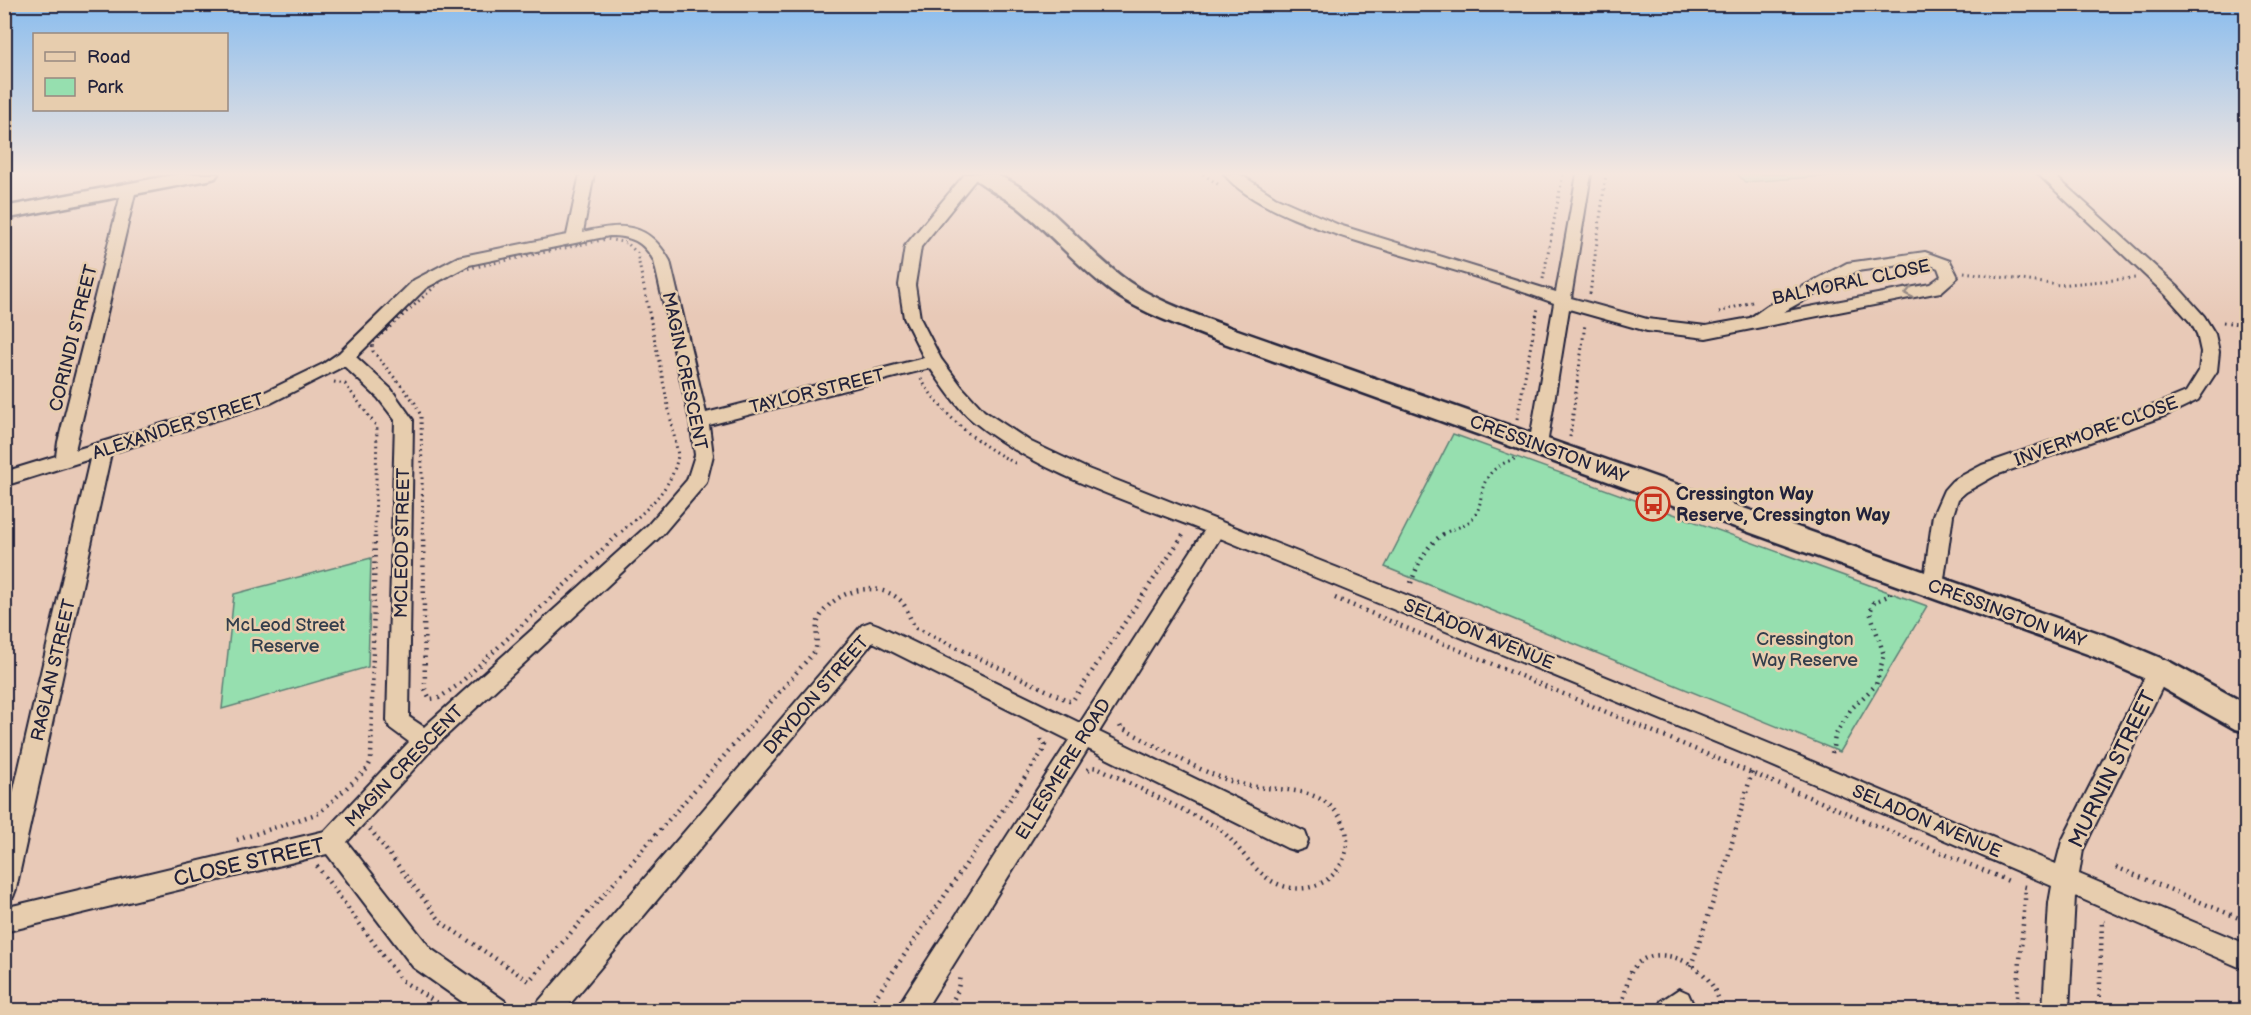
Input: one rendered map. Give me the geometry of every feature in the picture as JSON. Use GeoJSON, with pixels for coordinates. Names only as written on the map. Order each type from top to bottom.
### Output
{"type":"FeatureCollection","features":[{"type":"Feature","properties":{"kind":"street","name":"CORINDI STREET"},"geometry":{"type":"LineString","coordinates":[[65,461],[120,221]]}},
{"type":"Feature","properties":{"kind":"street"},"geometry":{"type":"LineString","coordinates":[[574,237],[577,221]]}},
{"type":"Feature","properties":{"kind":"street","name":"SELADON AVENUE"},"geometry":{"type":"LineString","coordinates":[[934,221],[913,246],[907,285],[912,318],[934,361],[956,391],[978,416],[1024,447],[1081,474],[1694,722],[2247,957]]}},
{"type":"Feature","properties":{"kind":"street","name":"CRESSINGTON WAY"},"geometry":{"type":"LineString","coordinates":[[1048,221],[1119,285],[1159,308],[1529,451],[1933,586],[2103,647],[2159,671],[2247,719]]}},
{"type":"Feature","properties":{"kind":"street","name":"BALMORAL CLOSE"},"geometry":{"type":"LineString","coordinates":[[1315,221],[1563,301],[1670,330],[1706,332],[1935,288],[1950,277],[1944,265],[1925,257],[1853,267],[1773,310],[1756,322]]}},
{"type":"Feature","properties":{"kind":"street"},"geometry":{"type":"LineString","coordinates":[[1529,451],[1563,301],[1576,221]]}},
{"type":"Feature","properties":{"kind":"street","name":"INVERMORE CLOSE"},"geometry":{"type":"LineString","coordinates":[[1933,586],[1945,507],[1958,487],[1989,470],[2161,410],[2192,396],[2208,371],[2210,351],[2206,334],[2198,320],[2164,283],[2097,221]]}},
{"type":"Feature","properties":{"kind":"street","name":"MAGIN CRESCENT"},"geometry":{"type":"LineString","coordinates":[[332,841],[425,741],[655,530],[696,483],[704,455],[699,421],[662,261],[654,246],[643,237],[628,231],[609,231],[574,237],[464,261],[420,284],[345,357]]}},
{"type":"Feature","properties":{"kind":"street","name":"ALEXANDER STREET"},"geometry":{"type":"LineString","coordinates":[[4,479],[265,399],[329,368],[345,357]]}},
{"type":"Feature","properties":{"kind":"street","name":"MCLEOD STREET"},"geometry":{"type":"LineString","coordinates":[[345,357],[380,388],[394,403],[404,420],[398,721],[425,741]]}},
{"type":"Feature","properties":{"kind":"street","name":"TAYLOR STREET"},"geometry":{"type":"LineString","coordinates":[[699,421],[934,361]]}},
{"type":"Feature","properties":{"kind":"street","name":"RAGLAN STREET"},"geometry":{"type":"LineString","coordinates":[[5,885],[102,450]]}},
{"type":"Feature","properties":{"kind":"street","name":"ELLESMERE ROAD"},"geometry":{"type":"LineString","coordinates":[[909,1011],[1216,528]]}},
{"type":"Feature","properties":{"kind":"street","name":"DRYDON STREET"},"geometry":{"type":"LineString","coordinates":[[548,1011],[870,631],[1296,840]]}},
{"type":"Feature","properties":{"kind":"street","name":"MURNIN STREET"},"geometry":{"type":"LineString","coordinates":[[2056,1011],[2061,903],[2071,849],[2159,671]]}},
{"type":"Feature","properties":{"kind":"street","name":"CLOSE STREET"},"geometry":{"type":"LineString","coordinates":[[4,920],[332,841],[422,958],[496,1011]]}},
{"type":"Feature","properties":{"kind":"path"},"geometry":{"type":"LineString","coordinates":[[1534,276],[1544,279],[1554,221]]}},
{"type":"Feature","properties":{"kind":"path"},"geometry":{"type":"LineString","coordinates":[[1599,221],[1589,294],[1600,298]]}},
{"type":"Feature","properties":{"kind":"path"},"geometry":{"type":"LineString","coordinates":[[594,240],[621,240],[631,245],[637,253],[677,445],[678,459],[672,476],[652,503],[458,685],[435,699],[427,697],[426,692],[421,416],[415,403],[373,351],[371,346],[375,340],[442,280],[460,270],[594,240]]}},
{"type":"Feature","properties":{"kind":"path"},"geometry":{"type":"LineString","coordinates":[[1962,268],[1963,272],[2059,285],[2136,278]]}},
{"type":"Feature","properties":{"kind":"path"},"geometry":{"type":"LineString","coordinates":[[1712,314],[1764,297]]}},
{"type":"Feature","properties":{"kind":"path"},"geometry":{"type":"LineString","coordinates":[[1508,415],[1518,419],[1539,307],[1529,304]]}},
{"type":"Feature","properties":{"kind":"path"},"geometry":{"type":"LineString","coordinates":[[2223,322],[2247,325]]}},
{"type":"Feature","properties":{"kind":"path"},"geometry":{"type":"LineString","coordinates":[[910,379],[920,376],[928,392],[961,427],[1008,460],[1026,468]]}},
{"type":"Feature","properties":{"kind":"path"},"geometry":{"type":"LineString","coordinates":[[227,843],[319,813],[367,769],[371,761],[377,427],[345,384],[330,382]]}},
{"type":"Feature","properties":{"kind":"path"},"geometry":{"type":"LineString","coordinates":[[1411,583],[1417,565],[1433,541],[1448,531],[1464,525],[1474,517],[1479,508],[1482,484],[1488,471],[1529,451]]}},
{"type":"Feature","properties":{"kind":"path"},"geometry":{"type":"LineString","coordinates":[[1073,700],[1183,535],[1173,531]]}},
{"type":"Feature","properties":{"kind":"path"},"geometry":{"type":"LineString","coordinates":[[1832,753],[1835,736],[1850,710],[1876,685],[1884,656],[1870,612],[1874,602],[1890,595],[1891,590]]}},
{"type":"Feature","properties":{"kind":"path"},"geometry":{"type":"LineString","coordinates":[[1328,596],[1752,772],[1891,833],[2026,887],[2016,1011]]}},
{"type":"Feature","properties":{"kind":"path"},"geometry":{"type":"LineString","coordinates":[[1087,771],[1092,767],[1099,768],[1217,827],[1237,845],[1264,876],[1275,883],[1296,888],[1320,885],[1340,867],[1346,851],[1347,830],[1329,804],[1303,792],[1252,788],[1225,778],[1121,728],[1119,723]]}},
{"type":"Feature","properties":{"kind":"path"},"geometry":{"type":"LineString","coordinates":[[867,1011],[1043,751],[1044,741],[1030,733]]}},
{"type":"Feature","properties":{"kind":"path"},"geometry":{"type":"LineString","coordinates":[[1691,966],[1726,864],[1752,772]]}},
{"type":"Feature","properties":{"kind":"path"},"geometry":{"type":"LineString","coordinates":[[370,825],[372,833],[442,923],[529,981]]}},
{"type":"Feature","properties":{"kind":"path"},"geometry":{"type":"LineString","coordinates":[[313,862],[401,980],[448,1011]]}},
{"type":"Feature","properties":{"kind":"path"},"geometry":{"type":"LineString","coordinates":[[2116,867],[2247,921]]}},
{"type":"Feature","properties":{"kind":"path"},"geometry":{"type":"LineString","coordinates":[[2099,1011],[2102,921]]}},
{"type":"Feature","properties":{"kind":"path"},"geometry":{"type":"LineString","coordinates":[[1619,1011],[1630,973],[1638,963],[1647,958],[1665,955],[1691,966],[1705,976],[1718,996],[1722,1011]]}},
{"type":"Feature","properties":{"kind":"path"},"geometry":{"type":"LineString","coordinates":[[948,1011],[958,990],[960,972]]}},
{"type":"Feature","properties":{"kind":"green space","name":"Cressington Way Reserve"},"geometry":{"type":"Polygon","coordinates":[[[1453,434],[1927,606],[1840,752],[1385,567],[1453,434]]]}},
{"type":"Feature","properties":{"kind":"green space","name":"McLeod Street Reserve"},"geometry":{"type":"Polygon","coordinates":[[[371,558],[368,667],[222,709],[234,594],[371,558]]]}},
{"type":"Feature","properties":{"kind":"place","name":"Cressington Way Reserve, Cressington Way"},"geometry":{"type":"Point","coordinates":[1653,504]}}]}
